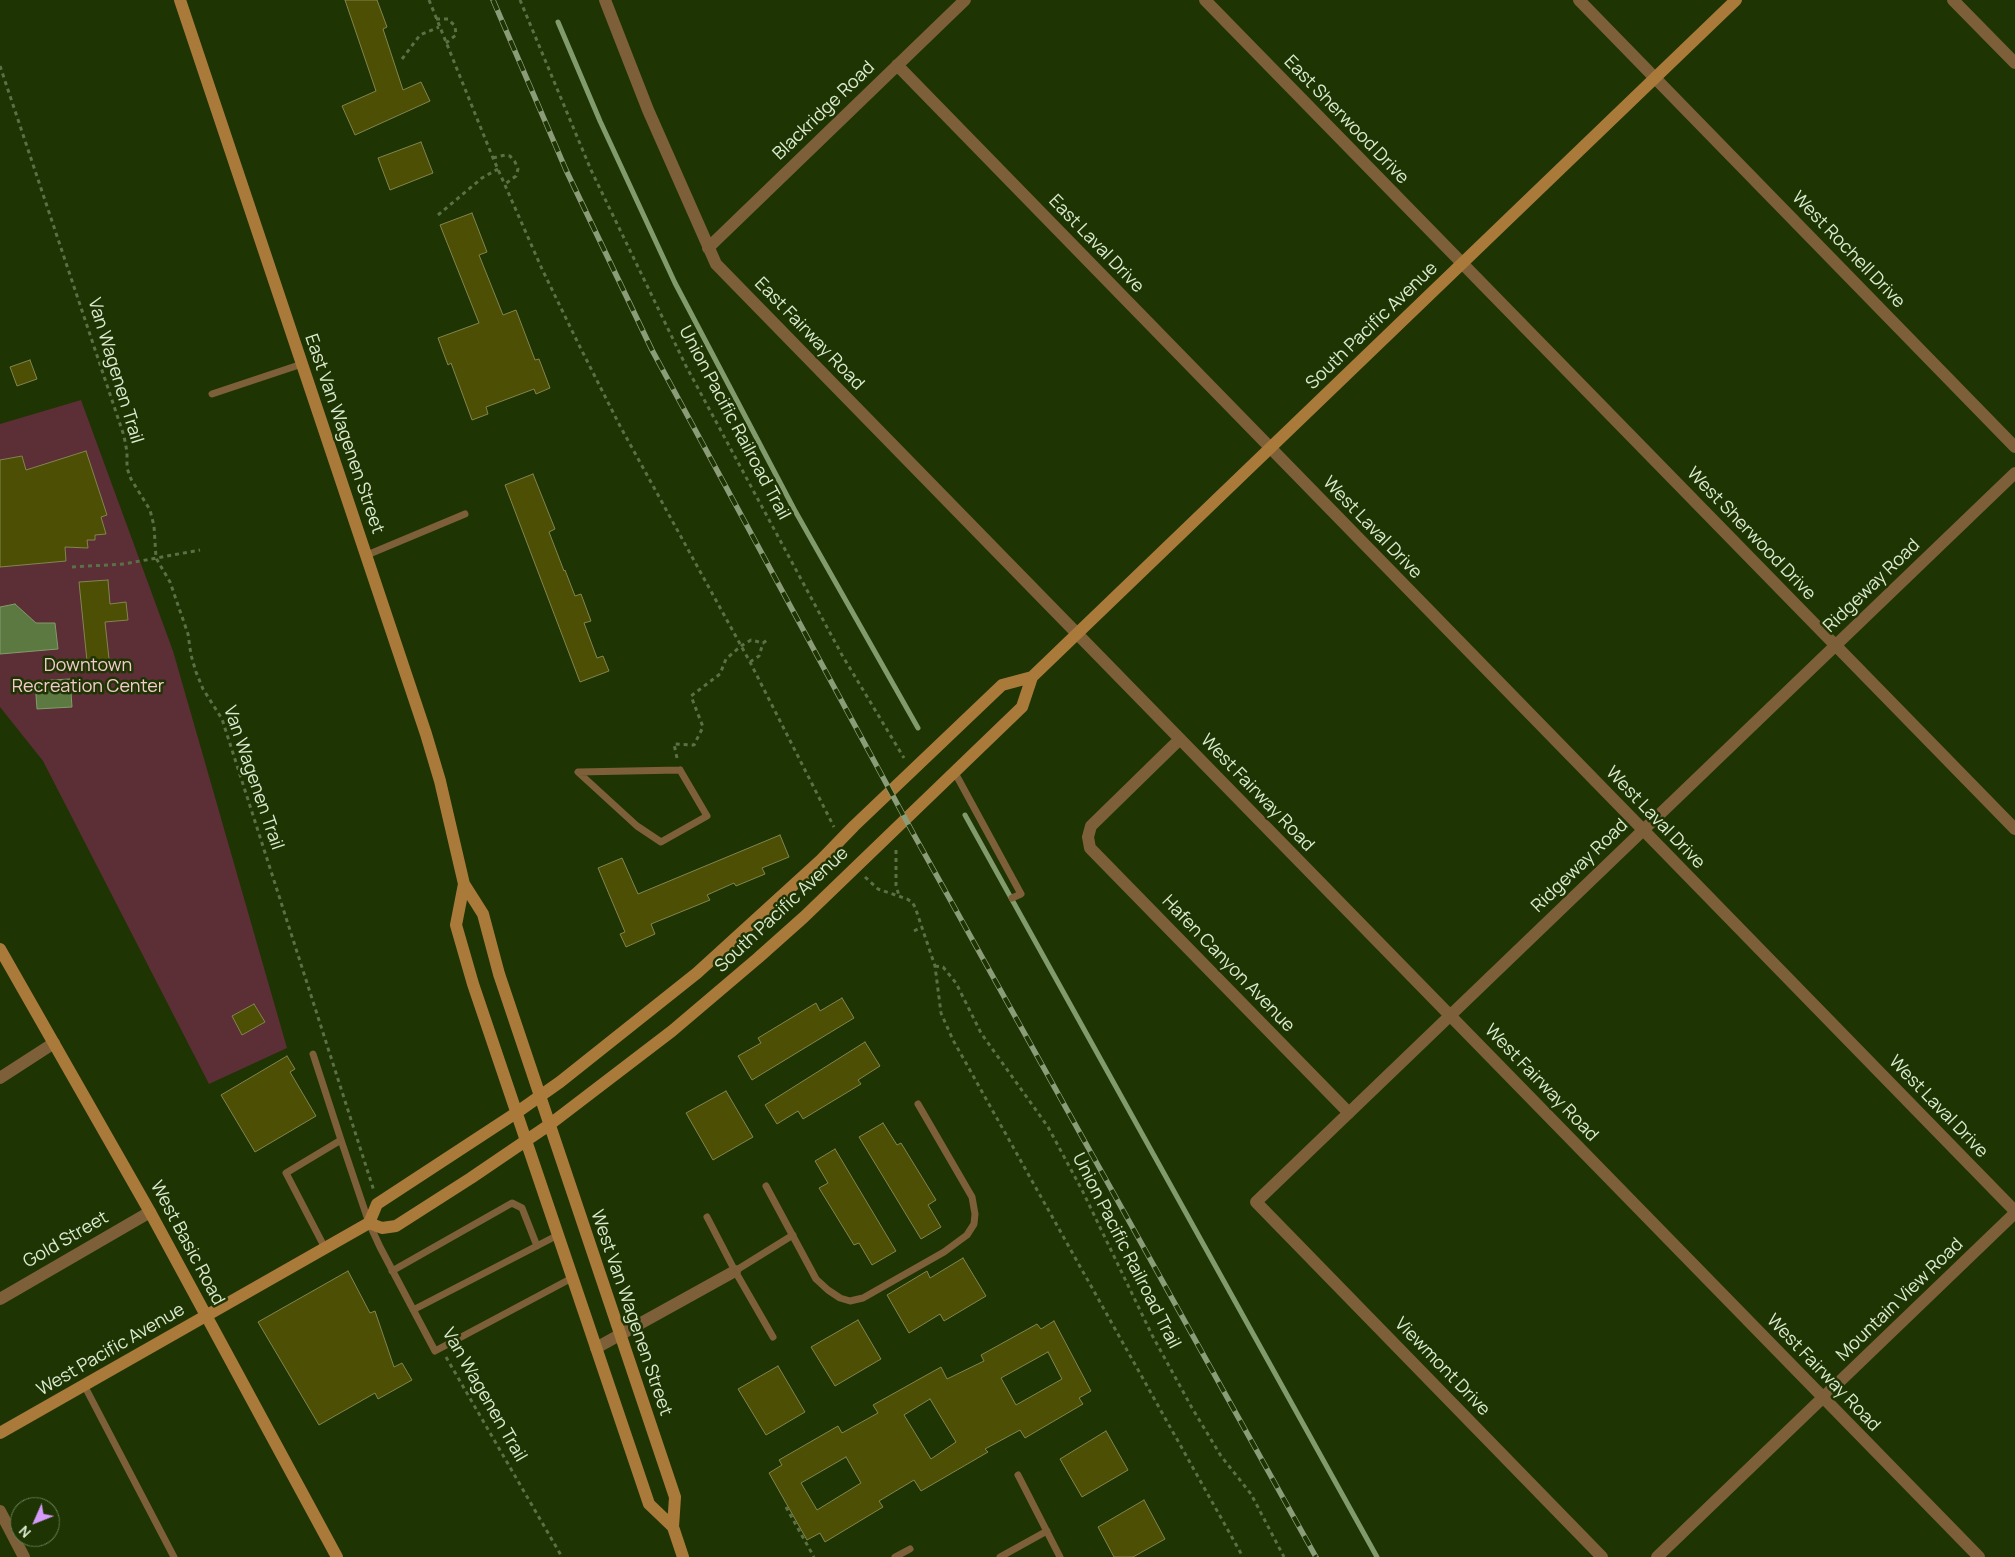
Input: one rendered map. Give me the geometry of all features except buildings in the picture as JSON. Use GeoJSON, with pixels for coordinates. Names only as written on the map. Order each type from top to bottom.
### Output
{"type":"FeatureCollection","features":[{"type":"Feature","properties":{"kind":"street","name":"East Van Wagenen Street"},"geometry":{"type":"LineString","coordinates":[[180,0],[426,734],[440,781],[464,884],[483,914],[499,974],[545,1112]]}},
{"type":"Feature","properties":{"kind":"street","name":"East Fairway Road"},"geometry":{"type":"LineString","coordinates":[[605,0],[648,110],[716,264],[1077,634]]}},
{"type":"Feature","properties":{"kind":"street","name":"Blackridge Road"},"geometry":{"type":"LineString","coordinates":[[708,248],[965,0]]}},
{"type":"Feature","properties":{"kind":"street","name":"East Sherwood Drive"},"geometry":{"type":"LineString","coordinates":[[1205,0],[1462,263]]}},
{"type":"Feature","properties":{"kind":"street","name":"West Rochell Drive"},"geometry":{"type":"LineString","coordinates":[[1579,0],[2015,447]]}},
{"type":"Feature","properties":{"kind":"street","name":"South Pacific Avenue"},"geometry":{"type":"LineString","coordinates":[[526,1142],[638,1058],[723,988],[804,917],[1022,707],[1032,677],[1736,0]]}},
{"type":"Feature","properties":{"kind":"street"},"geometry":{"type":"LineString","coordinates":[[1953,0],[2015,64]]}},
{"type":"Feature","properties":{"kind":"street","name":"East Laval Drive"},"geometry":{"type":"LineString","coordinates":[[897,65],[1270,448]]}},
{"type":"Feature","properties":{"kind":"street","name":"West Sherwood Drive"},"geometry":{"type":"LineString","coordinates":[[1462,263],[2015,829]]}},
{"type":"Feature","properties":{"kind":"street","name":"West Laval Drive"},"geometry":{"type":"LineString","coordinates":[[1270,448],[2015,1212]]}},
{"type":"Feature","properties":{"kind":"street","name":"Ridgeway Road"},"geometry":{"type":"LineString","coordinates":[[1256,1202],[2015,472]]}},
{"type":"Feature","properties":{"kind":"street","name":"West Fairway Road"},"geometry":{"type":"LineString","coordinates":[[1077,634],[1978,1557]]}},
{"type":"Feature","properties":{"kind":"street","name":"South Pacific Avenue"},"geometry":{"type":"LineString","coordinates":[[516,1113],[621,1034],[697,973],[782,896],[1002,685],[1032,677]]}},
{"type":"Feature","properties":{"kind":"street","name":"Hafen Canyon Avenue"},"geometry":{"type":"LineString","coordinates":[[1180,739],[1091,826],[1088,837],[1090,848],[1349,1113]]}},
{"type":"Feature","properties":{"kind":"street","name":"East Van Wagenen Street"},"geometry":{"type":"LineString","coordinates":[[464,884],[456,925],[473,984],[521,1129]]}},
{"type":"Feature","properties":{"kind":"street","name":"West Basic Road"},"geometry":{"type":"LineString","coordinates":[[0,949],[150,1212],[337,1557]]}},
{"type":"Feature","properties":{"kind":"street"},"geometry":{"type":"LineString","coordinates":[[0,1078],[54,1043]]}},
{"type":"Feature","properties":{"kind":"street","name":"West Van Wagenen Street"},"geometry":{"type":"LineString","coordinates":[[545,1112],[675,1497],[674,1527],[684,1557]]}},
{"type":"Feature","properties":{"kind":"street"},"geometry":{"type":"LineString","coordinates":[[516,1113],[377,1204],[369,1223],[382,1228],[396,1226],[526,1142]]}},
{"type":"Feature","properties":{"kind":"street","name":"West Van Wagenen Street"},"geometry":{"type":"LineString","coordinates":[[521,1129],[649,1504],[674,1527]]}},
{"type":"Feature","properties":{"kind":"street","name":"Viewmont Drive"},"geometry":{"type":"LineString","coordinates":[[1256,1202],[1602,1557]]}},
{"type":"Feature","properties":{"kind":"street","name":"Gold Street"},"geometry":{"type":"LineString","coordinates":[[0,1299],[150,1212]]}},
{"type":"Feature","properties":{"kind":"street","name":"Mountain View Road"},"geometry":{"type":"LineString","coordinates":[[1657,1557],[2015,1212]]}},
{"type":"Feature","properties":{"kind":"street","name":"West Pacific Avenue"},"geometry":{"type":"LineString","coordinates":[[0,1433],[369,1223]]}},
{"type":"Feature","properties":{"kind":"street"},"geometry":{"type":"LineString","coordinates":[[596,1348],[735,1271]]}},
{"type":"Feature","properties":{"kind":"street"},"geometry":{"type":"LineString","coordinates":[[0,1511],[24,1557]]}},
{"type":"Feature","properties":{"kind":"lane"},"geometry":{"type":"LineString","coordinates":[[212,394],[302,364]]}},
{"type":"Feature","properties":{"kind":"lane"},"geometry":{"type":"LineString","coordinates":[[367,555],[465,514]]}},
{"type":"Feature","properties":{"kind":"lane"},"geometry":{"type":"LineString","coordinates":[[680,770],[707,816],[661,842],[637,826],[578,772],[587,772],[680,770]]}},
{"type":"Feature","properties":{"kind":"lane"},"geometry":{"type":"LineString","coordinates":[[954,771],[1021,894],[1012,898]]}},
{"type":"Feature","properties":{"kind":"lane"},"geometry":{"type":"LineString","coordinates":[[313,1054],[369,1223],[413,1310],[438,1350],[572,1278]]}},
{"type":"Feature","properties":{"kind":"lane"},"geometry":{"type":"LineString","coordinates":[[766,1186],[816,1279],[840,1298],[850,1301],[863,1298],[944,1252],[966,1235],[974,1224],[975,1214],[972,1197],[918,1104]]}},
{"type":"Feature","properties":{"kind":"lane"},"geometry":{"type":"LineString","coordinates":[[325,1248],[286,1173],[340,1140]]}},
{"type":"Feature","properties":{"kind":"lane"},"geometry":{"type":"LineString","coordinates":[[392,1271],[512,1203],[522,1208],[536,1246]]}},
{"type":"Feature","properties":{"kind":"lane"},"geometry":{"type":"LineString","coordinates":[[707,1217],[773,1337]]}},
{"type":"Feature","properties":{"kind":"lane"},"geometry":{"type":"LineString","coordinates":[[413,1310],[558,1234]]}},
{"type":"Feature","properties":{"kind":"lane"},"geometry":{"type":"LineString","coordinates":[[735,1271],[793,1235]]}},
{"type":"Feature","properties":{"kind":"lane"},"geometry":{"type":"LineString","coordinates":[[84,1385],[174,1557]]}},
{"type":"Feature","properties":{"kind":"lane"},"geometry":{"type":"LineString","coordinates":[[1018,1475],[1060,1557]]}},
{"type":"Feature","properties":{"kind":"lane"},"geometry":{"type":"LineString","coordinates":[[1000,1557],[1047,1531]]}},
{"type":"Feature","properties":{"kind":"lane"},"geometry":{"type":"LineString","coordinates":[[895,1557],[910,1549]]}},
{"type":"Feature","properties":{"kind":"path"},"geometry":{"type":"LineString","coordinates":[[429,0],[498,170],[542,269],[620,426],[750,662],[834,827],[842,839]]}},
{"type":"Feature","properties":{"kind":"path","name":"Union Pacific Railroad Trail"},"geometry":{"type":"LineString","coordinates":[[520,0],[591,170],[686,366],[842,655],[905,758],[898,764]]}},
{"type":"Feature","properties":{"kind":"path"},"geometry":{"type":"LineString","coordinates":[[436,19],[448,19],[455,26],[456,35],[446,43]]}},
{"type":"Feature","properties":{"kind":"path"},"geometry":{"type":"LineString","coordinates":[[402,58],[420,35],[439,26]]}},
{"type":"Feature","properties":{"kind":"path","name":"Van Wagenen Trail"},"geometry":{"type":"LineString","coordinates":[[0,66],[124,436],[129,473],[150,510],[154,526],[156,558],[170,582],[188,634],[196,672],[203,689],[222,720],[375,1191]]}},
{"type":"Feature","properties":{"kind":"path"},"geometry":{"type":"LineString","coordinates":[[493,158],[505,155],[510,156],[515,162],[518,169],[516,176],[505,184]]}},
{"type":"Feature","properties":{"kind":"path"},"geometry":{"type":"LineString","coordinates":[[438,215],[482,178],[498,170]]}},
{"type":"Feature","properties":{"kind":"path"},"geometry":{"type":"LineString","coordinates":[[72,567],[124,564],[200,550]]}},
{"type":"Feature","properties":{"kind":"path"},"geometry":{"type":"LineString","coordinates":[[750,662],[759,656],[763,643],[769,639]]}},
{"type":"Feature","properties":{"kind":"path"},"geometry":{"type":"LineString","coordinates":[[680,770],[674,744],[694,745],[703,727],[691,696],[720,674],[726,659],[741,646],[750,640],[763,643]]}},
{"type":"Feature","properties":{"kind":"path"},"geometry":{"type":"LineString","coordinates":[[834,827],[840,820]]}},
{"type":"Feature","properties":{"kind":"path"},"geometry":{"type":"LineString","coordinates":[[896,848],[896,885],[899,896]]}},
{"type":"Feature","properties":{"kind":"path"},"geometry":{"type":"LineString","coordinates":[[856,866],[873,885],[912,902],[935,966],[941,1013],[953,1040],[1243,1557]]}},
{"type":"Feature","properties":{"kind":"path"},"geometry":{"type":"LineString","coordinates":[[914,931],[922,927]]}},
{"type":"Feature","properties":{"kind":"path","name":"Union Pacific Railroad Trail"},"geometry":{"type":"LineString","coordinates":[[935,966],[943,968],[956,983],[981,1033],[1048,1127],[1082,1190],[1165,1359],[1221,1456],[1251,1494],[1284,1557]]}},
{"type":"Feature","properties":{"kind":"path","name":"Van Wagenen Trail"},"geometry":{"type":"LineString","coordinates":[[438,1350],[562,1557]]}},
{"type":"Feature","properties":{"kind":"path"},"geometry":{"type":"LineString","coordinates":[[786,1507],[814,1557]]}},
{"type":"Feature","properties":{"kind":"green space","name":"Downtown Recreation Center"},"geometry":{"type":"Polygon","coordinates":[[[81,400],[173,651],[287,1048],[209,1084],[43,761],[0,707],[0,424],[81,400]]]}},
{"type":"Feature","properties":{"kind":"shaded area"},"geometry":{"type":"Polygon","coordinates":[[[15,604],[36,623],[55,623],[58,649],[0,654],[0,607],[15,604]]]}},
{"type":"Feature","properties":{"kind":"shaded area"},"geometry":{"type":"Polygon","coordinates":[[[70,679],[72,707],[37,709],[35,681],[70,679]]]}},
{"type":"Feature","properties":{"kind":"waterway"},"geometry":{"type":"LineString","coordinates":[[558,22],[600,121],[675,283],[794,509],[918,728]]}},
{"type":"Feature","properties":{"kind":"waterway"},"geometry":{"type":"LineString","coordinates":[[965,815],[1377,1557]]}},
{"type":"Feature","properties":{"kind":"railway"},"geometry":{"type":"LineString","coordinates":[[493,0],[566,170],[652,350],[913,833],[1316,1557]]}}]}
